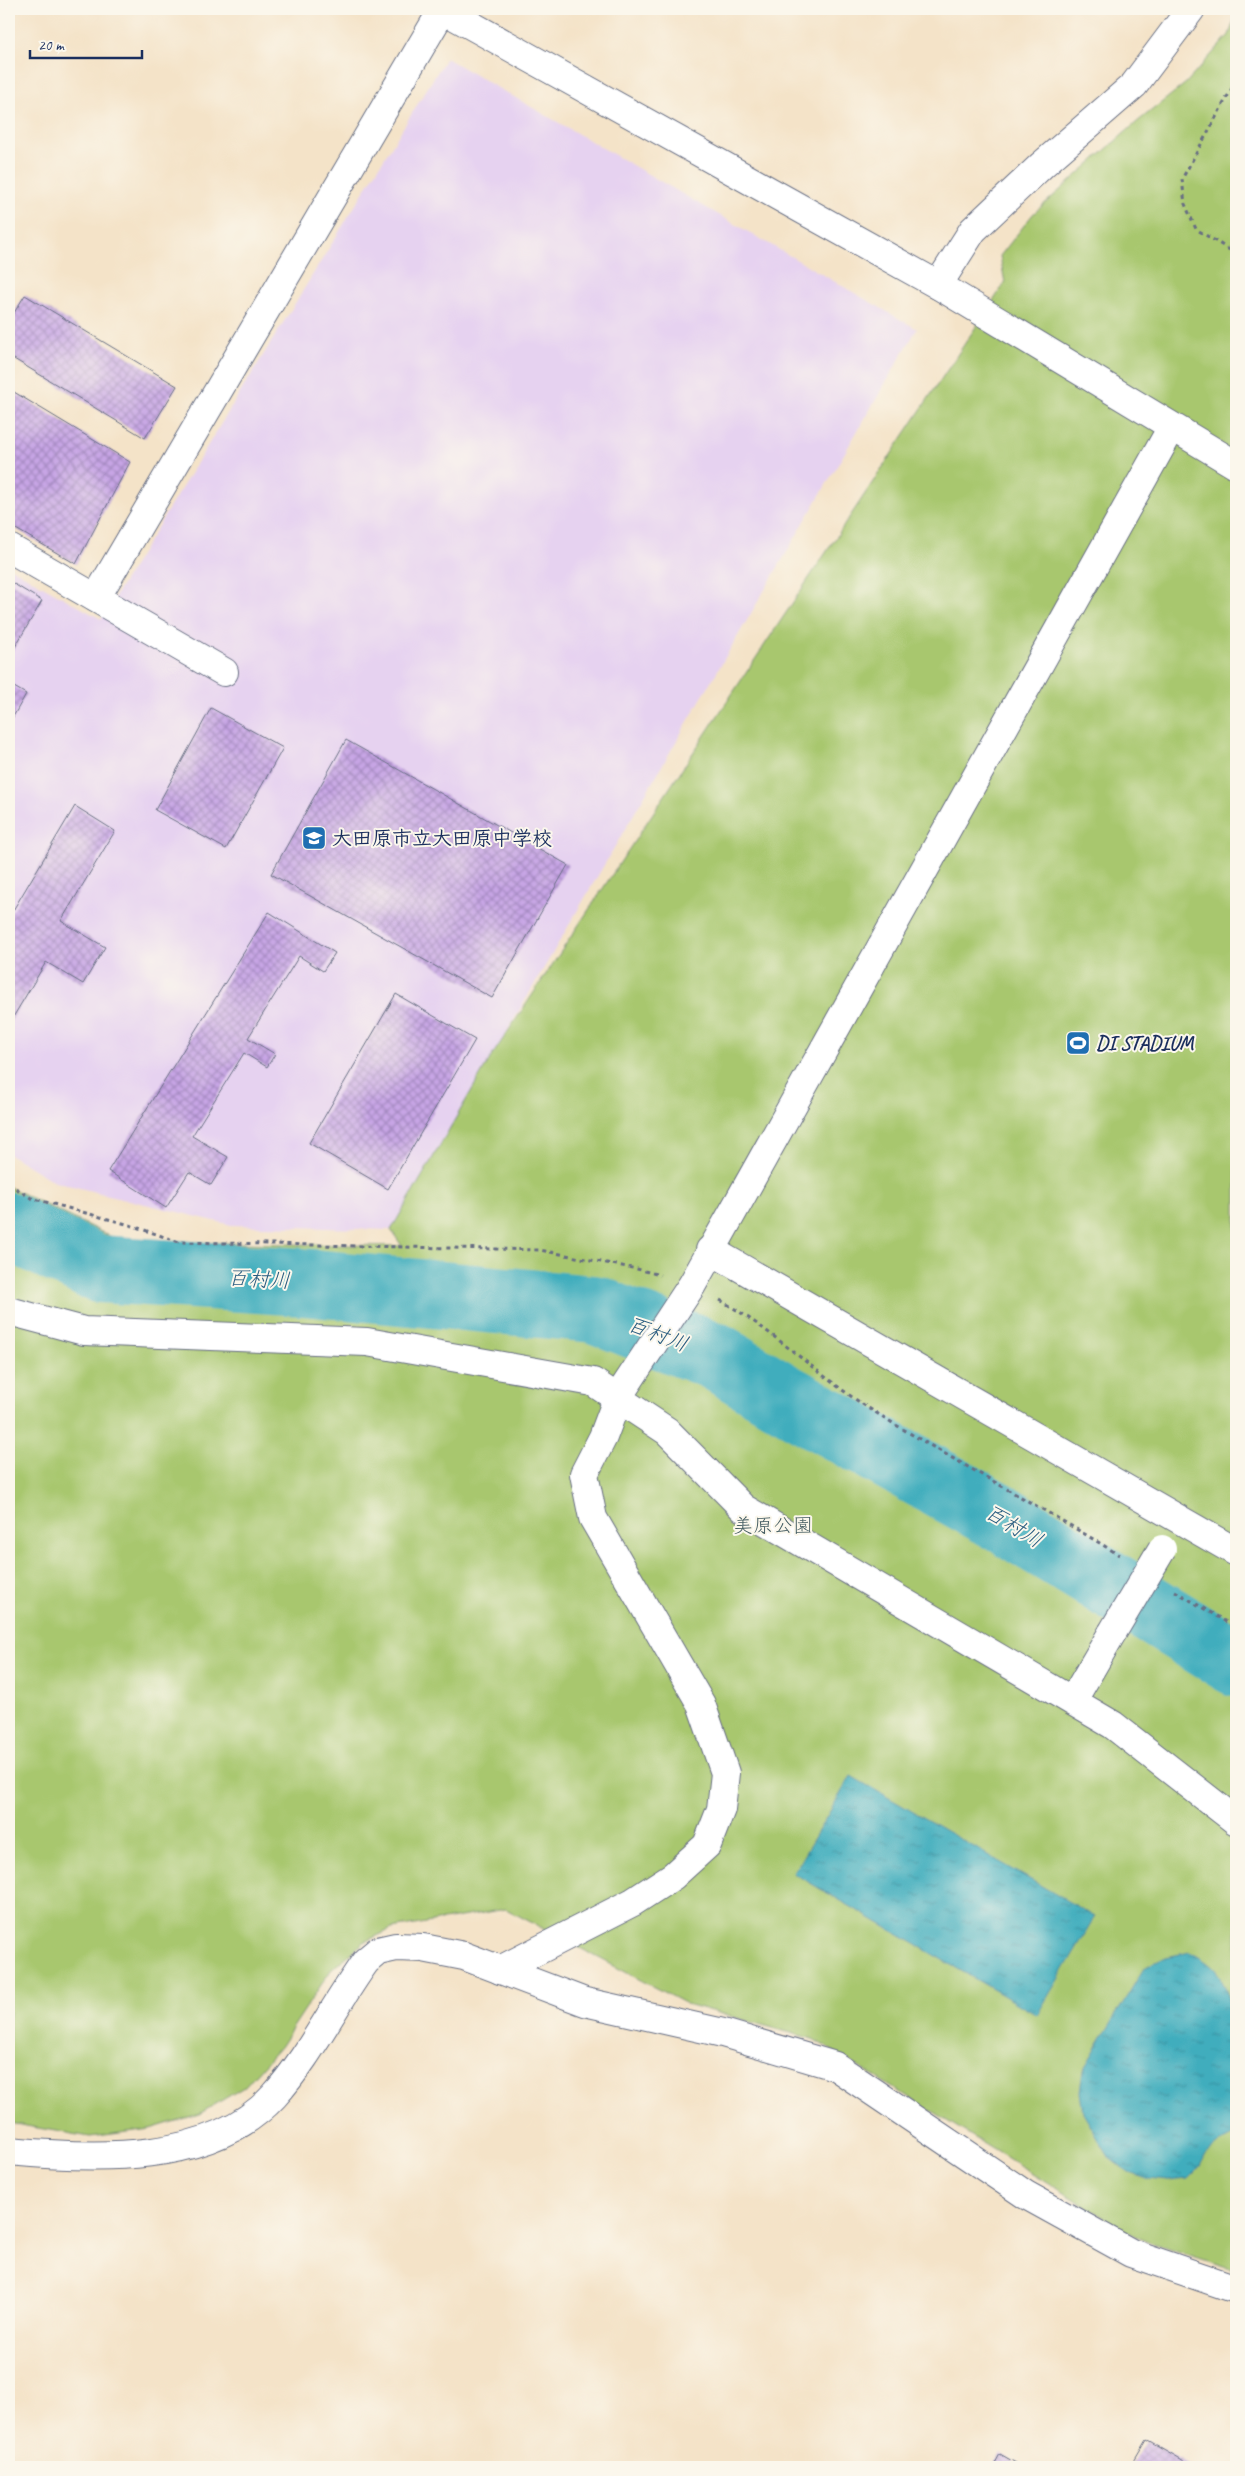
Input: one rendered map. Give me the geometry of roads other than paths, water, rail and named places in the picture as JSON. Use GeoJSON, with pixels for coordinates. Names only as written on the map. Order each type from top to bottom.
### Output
{"type":"FeatureCollection","features":[{"type":"Feature","properties":{"kind":"street"},"geometry":{"type":"LineString","coordinates":[[96,598],[443,9],[938,285],[1236,465]]}},
{"type":"Feature","properties":{"kind":"street"},"geometry":{"type":"LineString","coordinates":[[938,285],[973,230],[1042,165],[1134,85],[1191,9]]}},
{"type":"Feature","properties":{"kind":"street"},"geometry":{"type":"LineString","coordinates":[[500,1970],[609,1914],[673,1876],[706,1845],[721,1809],[725,1773],[701,1704],[593,1518],[584,1474],[603,1438],[618,1397],[692,1285],[1172,427]]}},
{"type":"Feature","properties":{"kind":"street"},"geometry":{"type":"LineString","coordinates":[[9,548],[224,672]]}},
{"type":"Feature","properties":{"kind":"street"},"geometry":{"type":"LineString","coordinates":[[710,1250],[1236,1552]]}},
{"type":"Feature","properties":{"kind":"street"},"geometry":{"type":"LineString","coordinates":[[9,1311],[84,1331],[367,1342],[593,1382],[667,1431],[743,1508],[1113,1725],[1236,1821]]}},
{"type":"Feature","properties":{"kind":"street"},"geometry":{"type":"LineString","coordinates":[[1072,1700],[1179,1519]]}},
{"type":"Feature","properties":{"kind":"street"},"geometry":{"type":"LineString","coordinates":[[9,2151],[72,2157],[148,2154],[199,2141],[245,2121],[273,2096],[306,2053],[366,1962],[378,1951],[396,1947],[423,1948],[464,1956],[585,2002],[723,2034],[835,2066],[1026,2195],[1131,2253],[1236,2289]]}},
{"type":"Feature","properties":{"kind":"water"},"geometry":{"type":"Polygon","coordinates":[[[851,1776],[1095,1917],[1037,2015],[793,1873],[851,1776]]]}},
{"type":"Feature","properties":{"kind":"water"},"geometry":{"type":"Polygon","coordinates":[[[1190,1952],[1208,1963],[1221,1978],[1236,2022],[1236,2134],[1219,2143],[1206,2154],[1199,2168],[1188,2179],[1168,2181],[1149,2179],[1129,2172],[1109,2157],[1083,2113],[1080,2092],[1083,2070],[1144,1968],[1166,1957],[1190,1952]]]}},
{"type":"Feature","properties":{"kind":"waterway","name":"百村川"},"geometry":{"type":"LineString","coordinates":[[9,1226],[98,1269],[302,1282],[594,1309],[715,1356],[780,1395],[1003,1519],[1236,1662]]}},
{"type":"Feature","properties":{"kind":"place","name":"大田原市立大田原中学校"},"geometry":{"type":"Point","coordinates":[314,838]}},
{"type":"Feature","properties":{"kind":"place","name":"DI STADIUM"},"geometry":{"type":"Point","coordinates":[1078,1043]}},
{"type":"Feature","properties":{"kind":"park label","name":"美原公園"},"geometry":{"type":"Point","coordinates":[773,1525]}}]}
